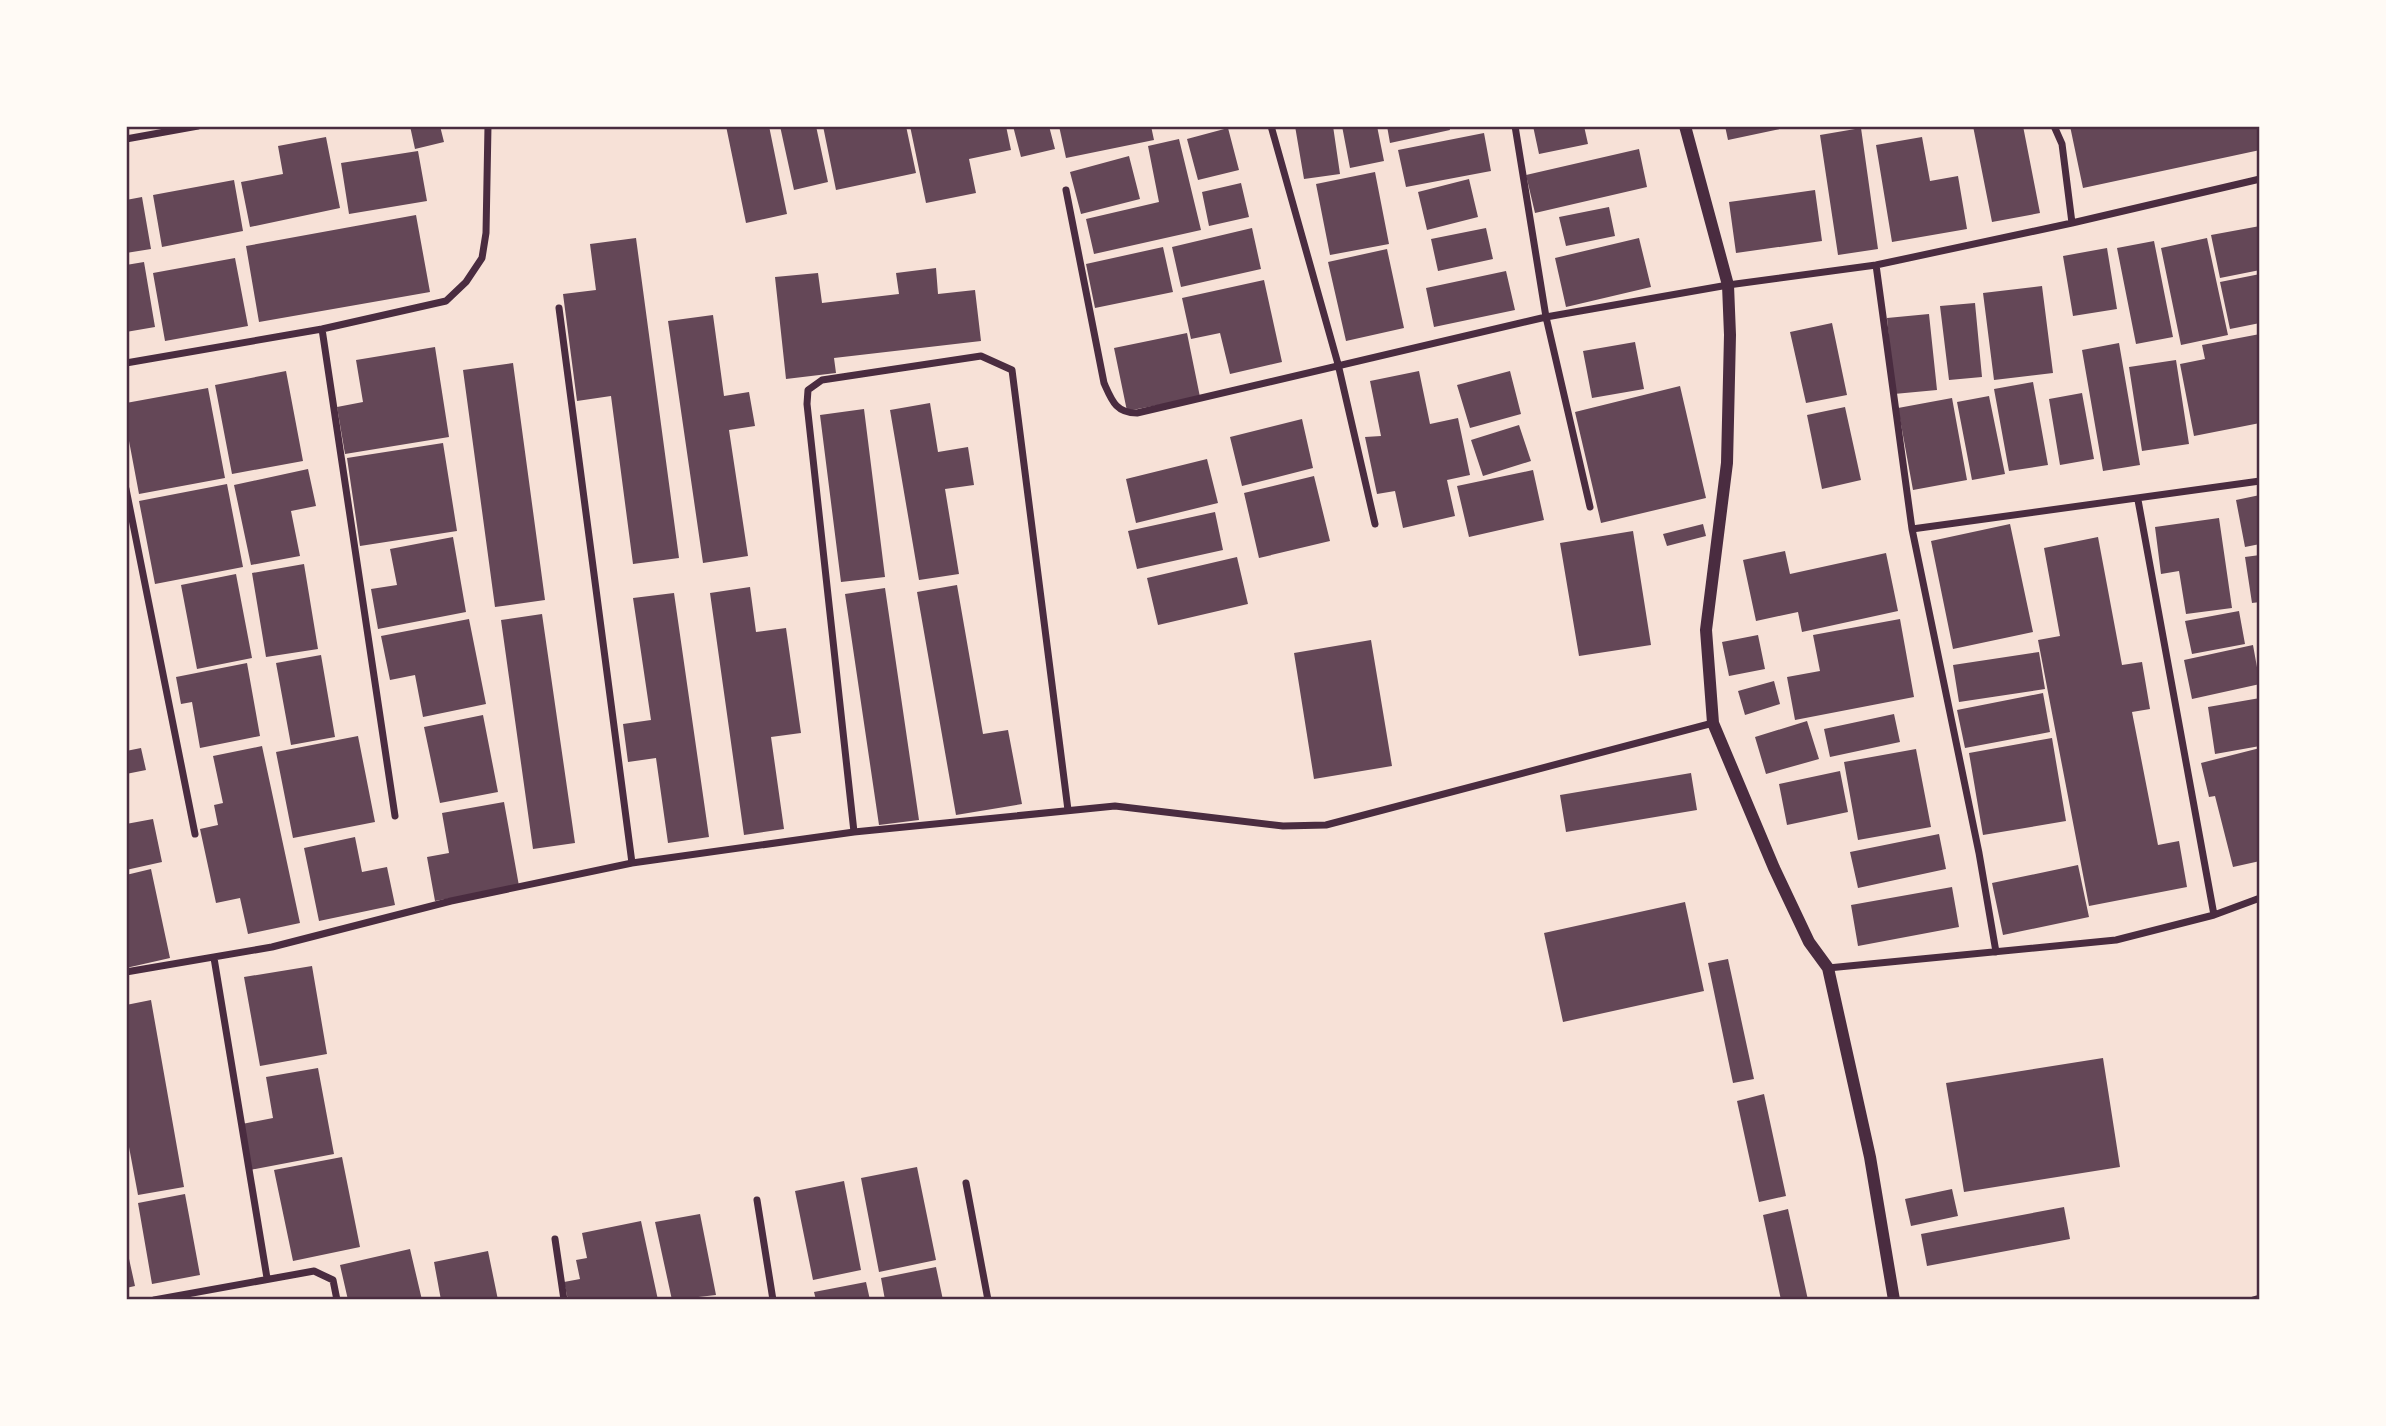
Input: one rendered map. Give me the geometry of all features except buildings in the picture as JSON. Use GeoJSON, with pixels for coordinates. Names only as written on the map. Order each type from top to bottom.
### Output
{"type":"FeatureCollection","features":[{"type":"Feature","properties":{"kind":"street"},"geometry":{"type":"LineString","coordinates":[[126,139],[198,126]]}},
{"type":"Feature","properties":{"kind":"street"},"geometry":{"type":"LineString","coordinates":[[126,363],[321,328],[446,301],[467,282],[482,258],[486,233],[488,126]]}},
{"type":"Feature","properties":{"kind":"street"},"geometry":{"type":"LineString","coordinates":[[1271,126],[1338,364],[1375,524]]}},
{"type":"Feature","properties":{"kind":"street"},"geometry":{"type":"LineString","coordinates":[[1514,126],[1546,317],[1590,507]]}},
{"type":"Feature","properties":{"kind":"street"},"geometry":{"type":"LineString","coordinates":[[1685,126],[1728,285],[1731,371],[1727,463],[1706,630],[1713,723],[1774,868],[1809,942],[1828,968],[1870,1157],[1894,1300]]}},
{"type":"Feature","properties":{"kind":"street"},"geometry":{"type":"LineString","coordinates":[[2054,126],[2062,144],[2072,223]]}},
{"type":"Feature","properties":{"kind":"street"},"geometry":{"type":"LineString","coordinates":[[1066,190],[1104,383],[1114,405],[1124,413],[1137,413],[1228,394],[1338,364],[1546,317],[1728,285],[1876,265],[2260,180]]}},
{"type":"Feature","properties":{"kind":"street"},"geometry":{"type":"LineString","coordinates":[[1876,265],[1912,529],[1979,853],[1996,952]]}},
{"type":"Feature","properties":{"kind":"street"},"geometry":{"type":"LineString","coordinates":[[559,308],[632,863]]}},
{"type":"Feature","properties":{"kind":"street"},"geometry":{"type":"LineString","coordinates":[[321,328],[395,816]]}},
{"type":"Feature","properties":{"kind":"street"},"geometry":{"type":"LineString","coordinates":[[854,832],[807,404],[808,390],[822,380],[981,356],[1012,370],[1068,810]]}},
{"type":"Feature","properties":{"kind":"street"},"geometry":{"type":"LineString","coordinates":[[1912,529],[2138,500],[2260,481]]}},
{"type":"Feature","properties":{"kind":"street"},"geometry":{"type":"LineString","coordinates":[[126,489],[195,834]]}},
{"type":"Feature","properties":{"kind":"street"},"geometry":{"type":"LineString","coordinates":[[2138,500],[2214,915]]}},
{"type":"Feature","properties":{"kind":"street"},"geometry":{"type":"LineString","coordinates":[[126,972],[272,947],[451,901],[632,863],[854,832],[1115,806],[1283,826],[1326,825],[1713,723]]}},
{"type":"Feature","properties":{"kind":"street"},"geometry":{"type":"LineString","coordinates":[[1828,968],[2116,940],[2214,915],[2260,898]]}},
{"type":"Feature","properties":{"kind":"street"},"geometry":{"type":"LineString","coordinates":[[214,957],[267,1278]]}},
{"type":"Feature","properties":{"kind":"street"},"geometry":{"type":"LineString","coordinates":[[966,1183],[988,1300]]}},
{"type":"Feature","properties":{"kind":"street"},"geometry":{"type":"LineString","coordinates":[[757,1200],[774,1300]]}},
{"type":"Feature","properties":{"kind":"street"},"geometry":{"type":"LineString","coordinates":[[555,1239],[564,1300]]}},
{"type":"Feature","properties":{"kind":"street"},"geometry":{"type":"LineString","coordinates":[[154,1300],[314,1271],[333,1279],[337,1300]]}},
{"type":"Feature","properties":{"kind":"street"},"geometry":{"type":"LineString","coordinates":[[2253,1300],[2260,1298]]}}]}
